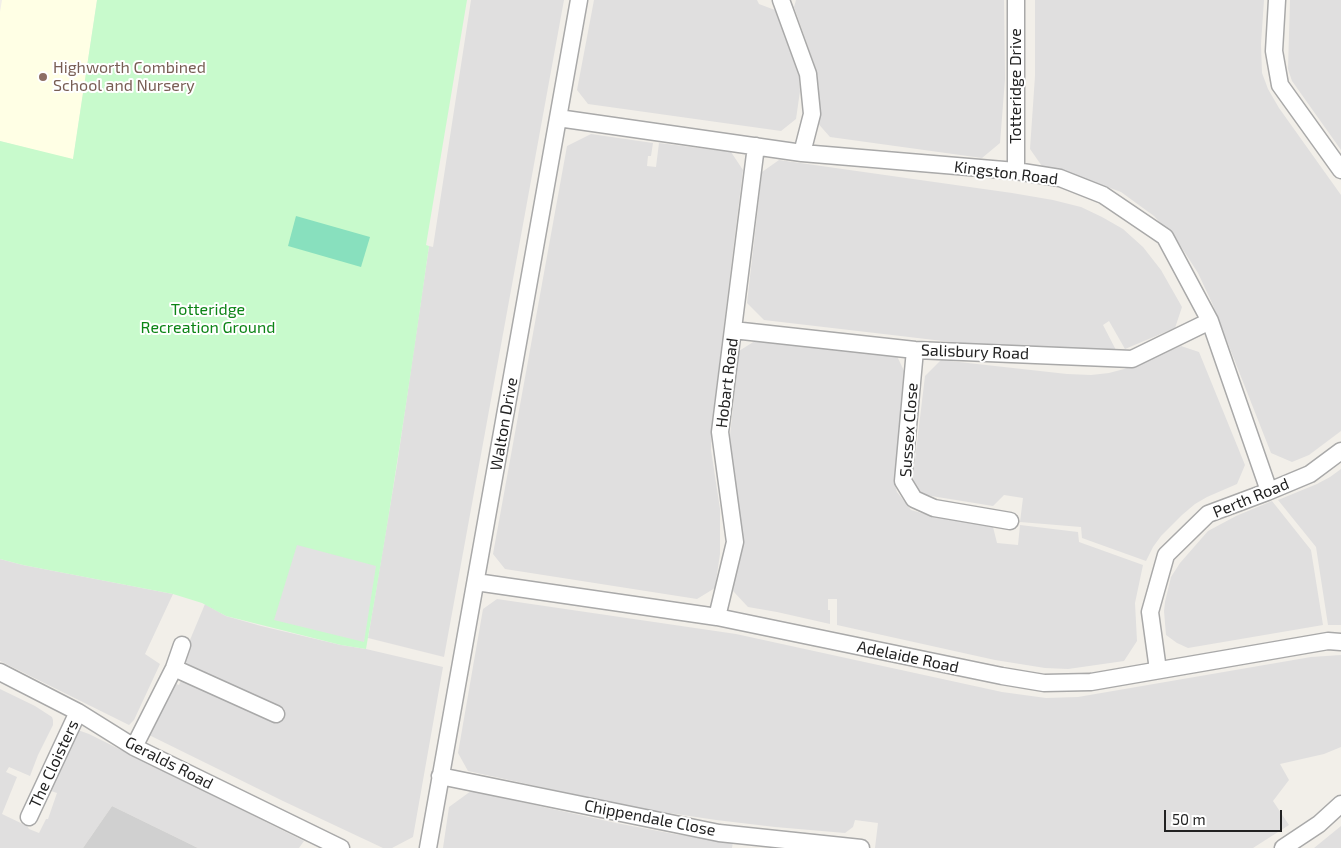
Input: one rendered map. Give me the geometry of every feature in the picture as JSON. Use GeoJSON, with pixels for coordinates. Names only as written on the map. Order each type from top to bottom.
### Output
{"type":"FeatureCollection","features":[{"type":"Feature","properties":{"kind":"street","name":"Walton Drive"},"geometry":{"type":"LineString","coordinates":[[428,848],[579,0]]}},
{"type":"Feature","properties":{"kind":"street"},"geometry":{"type":"LineString","coordinates":[[781,0],[808,74],[812,114],[802,153]]}},
{"type":"Feature","properties":{"kind":"street","name":"Totteridge Drive"},"geometry":{"type":"LineString","coordinates":[[1016,0],[1016,172]]}},
{"type":"Feature","properties":{"kind":"street"},"geometry":{"type":"LineString","coordinates":[[1277,0],[1274,51],[1280,84],[1341,170]]}},
{"type":"Feature","properties":{"kind":"street","name":"Kingston Road"},"geometry":{"type":"LineString","coordinates":[[558,118],[802,153],[1016,172],[1060,178],[1103,195],[1166,237],[1210,321],[1269,491]]}},
{"type":"Feature","properties":{"kind":"street","name":"Hobart Road"},"geometry":{"type":"LineString","coordinates":[[717,617],[735,542],[720,432],[756,146]]}},
{"type":"Feature","properties":{"kind":"street","name":"Salisbury Road"},"geometry":{"type":"LineString","coordinates":[[733,330],[915,350],[1132,359],[1210,321]]}},
{"type":"Feature","properties":{"kind":"street","name":"Sussex Close"},"geometry":{"type":"LineString","coordinates":[[915,350],[902,481],[914,498],[934,508],[1010,521]]}},
{"type":"Feature","properties":{"kind":"street","name":"Perth Road"},"geometry":{"type":"LineString","coordinates":[[1158,670],[1150,612],[1166,555],[1208,514],[1310,474],[1341,451]]}},
{"type":"Feature","properties":{"kind":"street","name":"Adelaide Road"},"geometry":{"type":"LineString","coordinates":[[476,582],[717,617],[1044,684],[1091,682],[1328,641],[1341,642]]}},
{"type":"Feature","properties":{"kind":"street"},"geometry":{"type":"LineString","coordinates":[[134,747],[174,668],[182,645]]}},
{"type":"Feature","properties":{"kind":"street"},"geometry":{"type":"LineString","coordinates":[[174,668],[276,714]]}},
{"type":"Feature","properties":{"kind":"street","name":"Geralds Road"},"geometry":{"type":"LineString","coordinates":[[0,672],[78,712],[134,747],[341,848]]}},
{"type":"Feature","properties":{"kind":"street","name":"The Cloisters"},"geometry":{"type":"LineString","coordinates":[[29,817],[78,712]]}},
{"type":"Feature","properties":{"kind":"street","name":"Chippendale Close"},"geometry":{"type":"LineString","coordinates":[[440,776],[719,833],[861,848]]}},
{"type":"Feature","properties":{"kind":"street"},"geometry":{"type":"LineString","coordinates":[[1283,848],[1318,824],[1341,804]]}},
{"type":"Feature","properties":{"kind":"shaded area","name":"Highworth Combined School and Nursery"},"geometry":{"type":"Polygon","coordinates":[[[2,0],[97,0],[73,160],[0,141],[0,12],[2,0]]]}},
{"type":"Feature","properties":{"kind":"shaded area"},"geometry":{"type":"Polygon","coordinates":[[[471,0],[564,0],[444,657],[368,638],[397,465],[429,246],[433,247],[471,0]]]}},
{"type":"Feature","properties":{"kind":"shaded area"},"geometry":{"type":"Polygon","coordinates":[[[594,0],[757,0],[759,4],[775,10],[799,76],[800,91],[796,119],[781,131],[588,104],[577,90],[594,0]]]}},
{"type":"Feature","properties":{"kind":"shaded area"},"geometry":{"type":"Polygon","coordinates":[[[796,0],[1004,0],[1005,79],[1000,143],[982,158],[830,137],[815,120],[819,92],[817,72],[794,7],[796,0]]]}},
{"type":"Feature","properties":{"kind":"shaded area"},"geometry":{"type":"Polygon","coordinates":[[[1035,0],[1264,0],[1261,44],[1262,73],[1268,89],[1279,108],[1341,195],[1341,431],[1309,455],[1292,462],[1271,453],[1212,303],[1198,273],[1178,242],[1154,216],[1121,192],[1080,177],[1044,169],[1030,149],[1035,76],[1035,0]]]}},
{"type":"Feature","properties":{"kind":"shaded area"},"geometry":{"type":"Polygon","coordinates":[[[1290,0],[1341,0],[1341,150],[1292,81],[1288,69],[1290,0]]]}},
{"type":"Feature","properties":{"kind":"shaded area"},"geometry":{"type":"Polygon","coordinates":[[[591,134],[653,143],[651,156],[648,156],[647,166],[656,167],[659,143],[731,152],[743,170],[712,422],[711,450],[720,509],[720,554],[715,588],[697,599],[505,569],[493,554],[567,146],[591,134]]]}},
{"type":"Feature","properties":{"kind":"shaded area"},"geometry":{"type":"Polygon","coordinates":[[[779,160],[1012,193],[1081,207],[1123,229],[1143,247],[1161,270],[1182,307],[1175,328],[1125,349],[1109,321],[1103,325],[1117,352],[1071,356],[764,320],[747,303],[762,172],[779,160]]]}},
{"type":"Feature","properties":{"kind":"shaded area"},"geometry":{"type":"Polygon","coordinates":[[[758,339],[896,354],[905,373],[894,481],[897,492],[911,510],[993,527],[997,543],[1018,545],[1020,525],[1078,532],[1079,542],[1143,565],[1135,603],[1137,641],[1124,661],[1068,669],[1045,668],[995,660],[837,625],[837,599],[828,599],[830,624],[748,607],[733,591],[739,555],[730,435],[739,351],[758,339]]]}},
{"type":"Feature","properties":{"kind":"shaded area"},"geometry":{"type":"Polygon","coordinates":[[[1181,346],[1199,352],[1245,465],[1237,484],[1207,497],[1182,515],[1161,536],[1146,561],[1082,538],[1081,527],[1020,522],[1023,498],[1004,495],[993,506],[925,495],[914,484],[913,476],[925,376],[941,360],[1091,375],[1124,369],[1181,346]]]}},
{"type":"Feature","properties":{"kind":"shaded area"},"geometry":{"type":"Polygon","coordinates":[[[1341,469],[1341,625],[1328,625],[1316,547],[1278,500],[1317,484],[1341,469]]]}},
{"type":"Feature","properties":{"kind":"shaded area"},"geometry":{"type":"Polygon","coordinates":[[[1272,501],[1311,550],[1323,625],[1188,648],[1166,635],[1165,602],[1171,577],[1180,563],[1208,531],[1236,516],[1272,501]]]}},
{"type":"Feature","properties":{"kind":"shaded area"},"geometry":{"type":"Polygon","coordinates":[[[297,545],[376,566],[364,642],[274,620],[297,545]]]}},
{"type":"Feature","properties":{"kind":"shaded area"},"geometry":{"type":"Polygon","coordinates":[[[0,559],[173,594],[145,654],[160,664],[134,720],[129,725],[0,661],[0,559]]]}},
{"type":"Feature","properties":{"kind":"shaded area"},"geometry":{"type":"Polygon","coordinates":[[[497,599],[736,634],[1002,692],[1046,698],[1078,697],[1311,657],[1341,655],[1341,747],[1324,754],[1280,764],[1289,780],[1273,801],[1289,825],[1253,848],[875,848],[878,823],[855,820],[853,827],[845,833],[716,820],[636,808],[468,771],[458,753],[483,609],[497,599]]]}},
{"type":"Feature","properties":{"kind":"shaded area"},"geometry":{"type":"Polygon","coordinates":[[[205,604],[226,616],[261,626],[443,667],[413,837],[392,848],[383,848],[149,735],[171,682],[179,685],[183,676],[199,683],[204,672],[184,662],[182,659],[205,604]]]}},
{"type":"Feature","properties":{"kind":"shaded area"},"geometry":{"type":"Polygon","coordinates":[[[0,689],[35,706],[52,717],[53,720],[53,725],[30,776],[9,767],[6,772],[17,777],[2,814],[27,826],[29,829],[39,833],[46,819],[48,819],[57,793],[42,788],[75,729],[89,734],[304,841],[299,848],[198,848],[112,806],[83,848],[0,848],[0,689]]]}},
{"type":"Feature","properties":{"kind":"shaded area"},"geometry":{"type":"Polygon","coordinates":[[[471,791],[616,823],[674,834],[733,842],[732,848],[443,848],[449,807],[471,791]]]}},
{"type":"Feature","properties":{"kind":"shaded area"},"geometry":{"type":"Polygon","coordinates":[[[112,806],[198,848],[83,848],[112,806]]]}},
{"type":"Feature","properties":{"kind":"shaded area"},"geometry":{"type":"Polygon","coordinates":[[[1341,826],[1341,848],[1314,848],[1341,826]]]}},
{"type":"Feature","properties":{"kind":"green space","name":"Totteridge Recreation Ground"},"geometry":{"type":"Polygon","coordinates":[[[97,0],[467,0],[426,245],[429,246],[407,398],[366,649],[341,645],[226,616],[202,603],[173,594],[0,559],[0,141],[73,159],[97,0]]]}},
{"type":"Feature","properties":{"kind":"green space"},"geometry":{"type":"Polygon","coordinates":[[[296,216],[370,237],[361,267],[288,246],[296,216]]]}},
{"type":"Feature","properties":{"kind":"place","name":"Highworth Combined School and Nursery"},"geometry":{"type":"Point","coordinates":[43,77]}}]}
